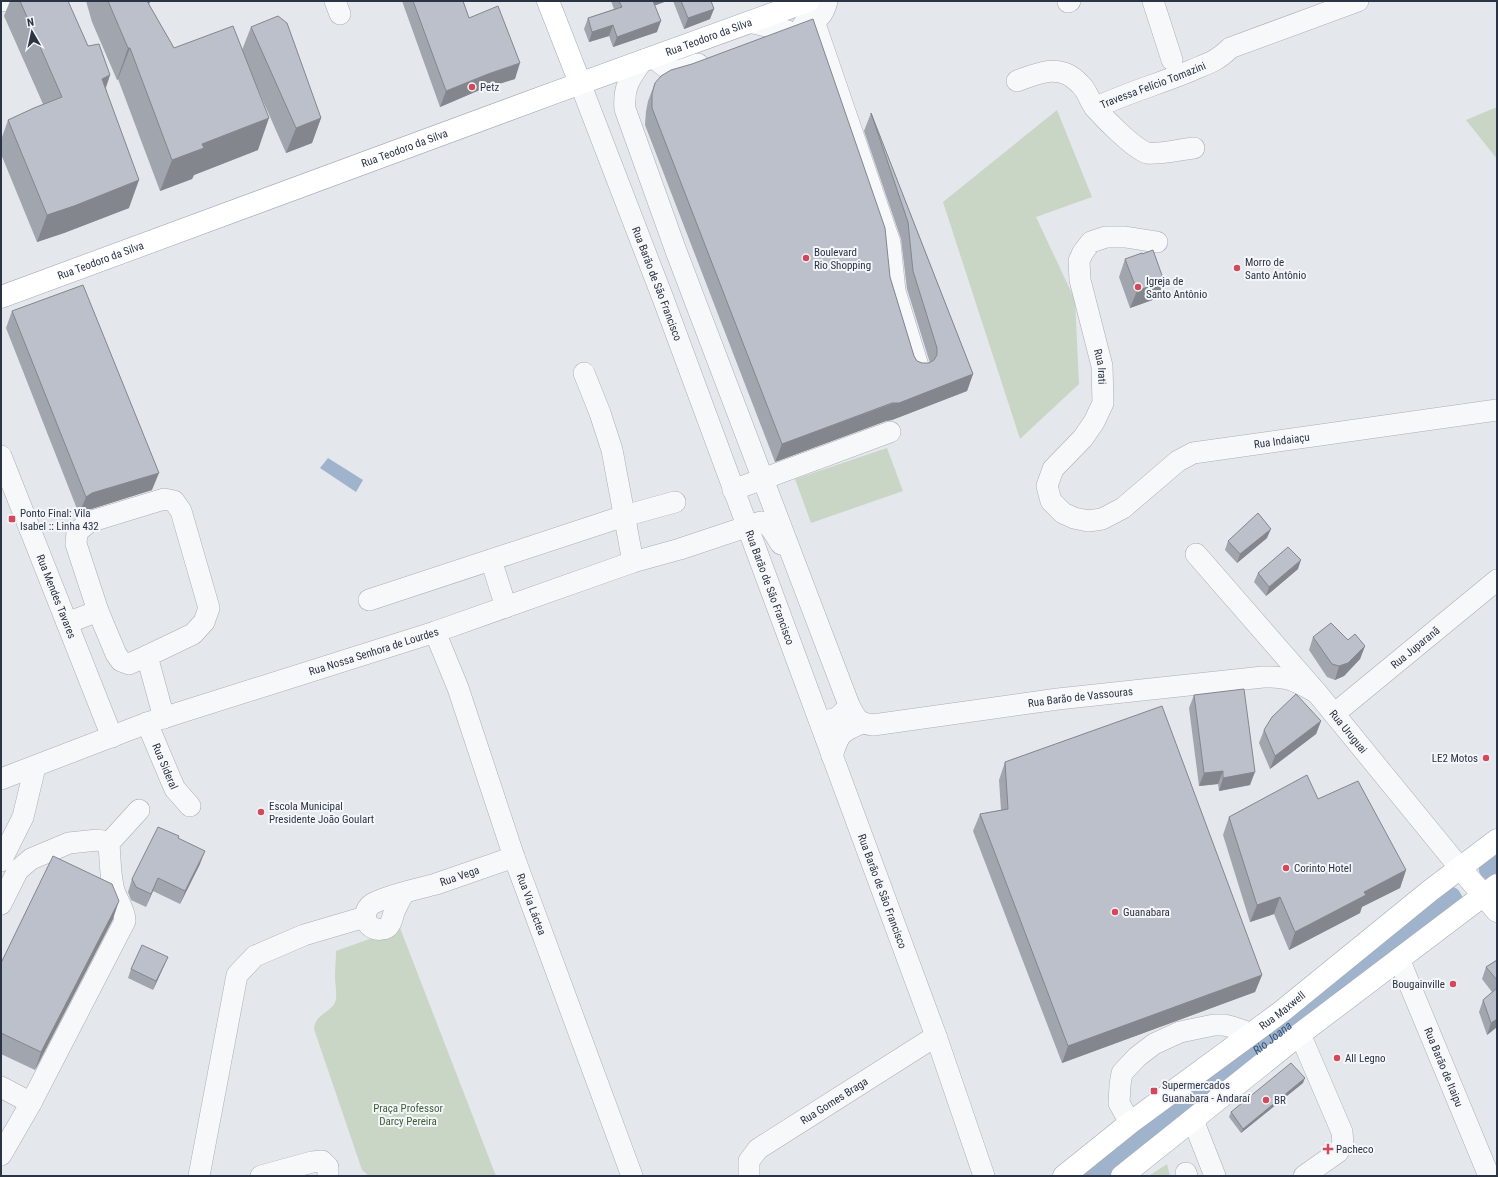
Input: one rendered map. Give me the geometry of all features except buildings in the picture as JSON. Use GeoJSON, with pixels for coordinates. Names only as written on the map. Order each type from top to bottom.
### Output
{"type":"FeatureCollection","features":[{"type":"Feature","properties":{"kind":"main road","name":"Rua Barão de São Francisco"},"geometry":{"type":"LineString","coordinates":[[548,1],[580,83]]}},
{"type":"Feature","properties":{"kind":"main road","name":"Rua Teodoro da Silva"},"geometry":{"type":"LineString","coordinates":[[1,297],[749,22],[811,11]]}},
{"type":"Feature","properties":{"kind":"main road","name":"Rua Maxwell"},"geometry":{"type":"LineString","coordinates":[[1064,1176],[1130,1123],[1281,1012],[1431,890],[1497,840]]}},
{"type":"Feature","properties":{"kind":"main road","name":"Rua Uruguai"},"geometry":{"type":"LineString","coordinates":[[1460,868],[1490,890],[1497,911]]}},
{"type":"Feature","properties":{"kind":"main road"},"geometry":{"type":"LineString","coordinates":[[1127,1174],[1300,1034],[1490,890]]}},
{"type":"Feature","properties":{"kind":"street"},"geometry":{"type":"LineString","coordinates":[[811,11],[820,17],[824,11],[827,1]]}},
{"type":"Feature","properties":{"kind":"street"},"geometry":{"type":"LineString","coordinates":[[1152,1],[1172,60]]}},
{"type":"Feature","properties":{"kind":"street","name":"Travessa Felício Tomazini"},"geometry":{"type":"LineString","coordinates":[[1017,80],[1041,71],[1054,71],[1067,74],[1081,84],[1094,108],[1170,80],[1210,63],[1222,56],[1230,48],[1358,1]]}},
{"type":"Feature","properties":{"kind":"street"},"geometry":{"type":"LineString","coordinates":[[753,44],[788,31],[811,11]]}},
{"type":"Feature","properties":{"kind":"street"},"geometry":{"type":"LineString","coordinates":[[811,11],[890,242],[895,291],[920,369]]}},
{"type":"Feature","properties":{"kind":"street"},"geometry":{"type":"LineString","coordinates":[[749,22],[788,31]]}},
{"type":"Feature","properties":{"kind":"street"},"geometry":{"type":"LineString","coordinates":[[717,57],[674,71],[668,70],[648,59],[634,73],[627,85],[624,96],[625,109],[676,251],[849,705],[855,717],[862,723],[849,728],[840,734],[832,756]]}},
{"type":"Feature","properties":{"kind":"street","name":"Rua Barão de São Francisco"},"geometry":{"type":"LineString","coordinates":[[580,83],[651,268],[819,719],[936,1036],[984,1176]]}},
{"type":"Feature","properties":{"kind":"street"},"geometry":{"type":"LineString","coordinates":[[1094,108],[1130,142],[1146,152],[1153,153],[1194,148]]}},
{"type":"Feature","properties":{"kind":"street","name":"Rua Irati"},"geometry":{"type":"LineString","coordinates":[[1088,521],[1074,518],[1062,513],[1051,501],[1047,486],[1053,468],[1083,438],[1094,422],[1103,403],[1102,366],[1080,280],[1079,261],[1083,252],[1091,242],[1106,237],[1125,236],[1157,242]]}},
{"type":"Feature","properties":{"kind":"street"},"geometry":{"type":"LineString","coordinates":[[584,374],[600,413],[612,450],[634,562]]}},
{"type":"Feature","properties":{"kind":"street","name":"Rua Indaiaçu"},"geometry":{"type":"LineString","coordinates":[[1088,521],[1102,519],[1123,508],[1178,461],[1193,453],[1497,410]]}},
{"type":"Feature","properties":{"kind":"street"},"geometry":{"type":"LineString","coordinates":[[733,490],[890,432]]}},
{"type":"Feature","properties":{"kind":"street","name":"Rua Mendes Tavares"},"geometry":{"type":"LineString","coordinates":[[1,456],[112,737]]}},
{"type":"Feature","properties":{"kind":"street"},"geometry":{"type":"LineString","coordinates":[[164,500],[174,501],[181,511],[209,608],[204,622],[193,634],[147,656],[129,664],[121,661],[116,654],[98,611],[76,544],[77,532],[89,522],[164,500]]}},
{"type":"Feature","properties":{"kind":"street"},"geometry":{"type":"LineString","coordinates":[[369,600],[624,516],[675,502]]}},
{"type":"Feature","properties":{"kind":"street","name":"Rua Nossa Senhora de Lourdes"},"geometry":{"type":"LineString","coordinates":[[1,779],[155,721],[435,632],[634,562],[680,549],[761,522],[765,522],[769,526],[781,544],[792,554]]}},
{"type":"Feature","properties":{"kind":"street","name":"Rua Uruguai"},"geometry":{"type":"LineString","coordinates":[[1196,554],[1317,693],[1460,868]]}},
{"type":"Feature","properties":{"kind":"street"},"geometry":{"type":"LineString","coordinates":[[491,560],[506,607]]}},
{"type":"Feature","properties":{"kind":"street","name":"Rua Juparanã"},"geometry":{"type":"LineString","coordinates":[[1334,714],[1497,580]]}},
{"type":"Feature","properties":{"kind":"street"},"geometry":{"type":"LineString","coordinates":[[67,623],[98,611]]}},
{"type":"Feature","properties":{"kind":"street","name":"Rua Via Láctea"},"geometry":{"type":"LineString","coordinates":[[435,632],[458,688],[514,856],[632,1176]]}},
{"type":"Feature","properties":{"kind":"street","name":"Rua Sideral"},"geometry":{"type":"LineString","coordinates":[[147,656],[155,721],[170,780],[190,806]]}},
{"type":"Feature","properties":{"kind":"street","name":"Rua Barão de Vassouras"},"geometry":{"type":"LineString","coordinates":[[862,723],[873,725],[1058,699],[1263,677],[1280,677],[1294,680],[1317,693]]}},
{"type":"Feature","properties":{"kind":"street"},"geometry":{"type":"LineString","coordinates":[[819,719],[836,719],[843,714],[849,705]]}},
{"type":"Feature","properties":{"kind":"street"},"geometry":{"type":"LineString","coordinates":[[1,861],[23,816],[35,767]]}},
{"type":"Feature","properties":{"kind":"street"},"geometry":{"type":"LineString","coordinates":[[1,1154],[31,1103],[125,921],[125,913],[116,897],[113,886],[109,843],[139,810]]}},
{"type":"Feature","properties":{"kind":"street"},"geometry":{"type":"LineString","coordinates":[[1,904],[18,870],[31,859],[69,843],[98,840],[109,843]]}},
{"type":"Feature","properties":{"kind":"street","name":"Rua Vega"},"geometry":{"type":"LineString","coordinates":[[199,1176],[238,975],[255,956],[304,935],[365,917],[366,911],[371,905],[514,856]]}},
{"type":"Feature","properties":{"kind":"street","name":"Rua Barão de Itaipu"},"geometry":{"type":"LineString","coordinates":[[1399,959],[1487,1175]]}},
{"type":"Feature","properties":{"kind":"street"},"geometry":{"type":"LineString","coordinates":[[1130,1123],[1119,1103],[1122,1073],[1137,1057],[1154,1044],[1180,1032],[1214,1025],[1232,1027],[1250,1034]]}},
{"type":"Feature","properties":{"kind":"street"},"geometry":{"type":"LineString","coordinates":[[1300,1034],[1342,1132],[1343,1144],[1338,1152],[1304,1176]]}},
{"type":"Feature","properties":{"kind":"street","name":"Rua Gomes Braga"},"geometry":{"type":"LineString","coordinates":[[749,1176],[749,1161],[758,1149],[936,1036]]}},
{"type":"Feature","properties":{"kind":"street"},"geometry":{"type":"LineString","coordinates":[[1,1087],[31,1103]]}},
{"type":"Feature","properties":{"kind":"street"},"geometry":{"type":"LineString","coordinates":[[1192,1120],[1215,1176]]}},
{"type":"Feature","properties":{"kind":"street"},"geometry":{"type":"LineString","coordinates":[[260,1176],[312,1162],[322,1161],[328,1167],[328,1176]]}},
{"type":"Feature","properties":{"kind":"green space"},"geometry":{"type":"Polygon","coordinates":[[[1497,107],[1497,159],[1466,120],[1497,107]]]}},
{"type":"Feature","properties":{"kind":"green space"},"geometry":{"type":"Polygon","coordinates":[[[1057,110],[1092,197],[1036,217],[1075,300],[1079,384],[1020,439],[943,202],[1057,110]]]}},
{"type":"Feature","properties":{"kind":"green space"},"geometry":{"type":"Polygon","coordinates":[[[887,448],[903,491],[811,523],[795,479],[887,448]]]}},
{"type":"Feature","properties":{"kind":"green space","name":"Praça Professor Darcy Pereira"},"geometry":{"type":"Polygon","coordinates":[[[400,928],[496,1176],[369,1176],[362,1170],[314,1029],[318,1019],[335,1003],[336,951],[400,928]]]}},
{"type":"Feature","properties":{"kind":"green space"},"geometry":{"type":"Polygon","coordinates":[[[1167,1164],[1170,1176],[1149,1176],[1167,1164]]]}},
{"type":"Feature","properties":{"kind":"water"},"geometry":{"type":"Polygon","coordinates":[[[328,458],[363,480],[356,492],[320,468],[328,458]]]}},
{"type":"Feature","properties":{"kind":"waterway","name":"Rio Joana"},"geometry":{"type":"LineString","coordinates":[[1492,867],[1497,863]]}},
{"type":"Feature","properties":{"kind":"waterway","name":"Rio Joana"},"geometry":{"type":"LineString","coordinates":[[1096,1176],[1449,900]]}},
{"type":"Feature","properties":{"kind":"place","name":"Petz"},"geometry":{"type":"Point","coordinates":[472,87]}},
{"type":"Feature","properties":{"kind":"place","name":"Boulevard Rio Shopping"},"geometry":{"type":"Point","coordinates":[806,258]}},
{"type":"Feature","properties":{"kind":"place","name":"Morro de Santo Antônio"},"geometry":{"type":"Point","coordinates":[1237,268]}},
{"type":"Feature","properties":{"kind":"place","name":"Igreja de Santo Antônio"},"geometry":{"type":"Point","coordinates":[1138,287]}},
{"type":"Feature","properties":{"kind":"place","name":"Ponto Final: Vila Isabel :: Linha 432"},"geometry":{"type":"Point","coordinates":[12,519]}},
{"type":"Feature","properties":{"kind":"place","name":"LE2 Motos"},"geometry":{"type":"Point","coordinates":[1486,758]}},
{"type":"Feature","properties":{"kind":"place","name":"Escola Municipal Presidente João Goulart"},"geometry":{"type":"Point","coordinates":[261,812]}},
{"type":"Feature","properties":{"kind":"place","name":"Corinto Hotel"},"geometry":{"type":"Point","coordinates":[1286,868]}},
{"type":"Feature","properties":{"kind":"place","name":"Guanabara"},"geometry":{"type":"Point","coordinates":[1115,912]}},
{"type":"Feature","properties":{"kind":"place","name":"Bougainville"},"geometry":{"type":"Point","coordinates":[1453,984]}},
{"type":"Feature","properties":{"kind":"place","name":"All Legno"},"geometry":{"type":"Point","coordinates":[1337,1058]}},
{"type":"Feature","properties":{"kind":"place","name":"Supermercados Guanabara - Andaraí"},"geometry":{"type":"Point","coordinates":[1154,1091]}},
{"type":"Feature","properties":{"kind":"place","name":"BR"},"geometry":{"type":"Point","coordinates":[1266,1100]}},
{"type":"Feature","properties":{"kind":"place","name":"Pacheco"},"geometry":{"type":"Point","coordinates":[1328,1149]}}]}
